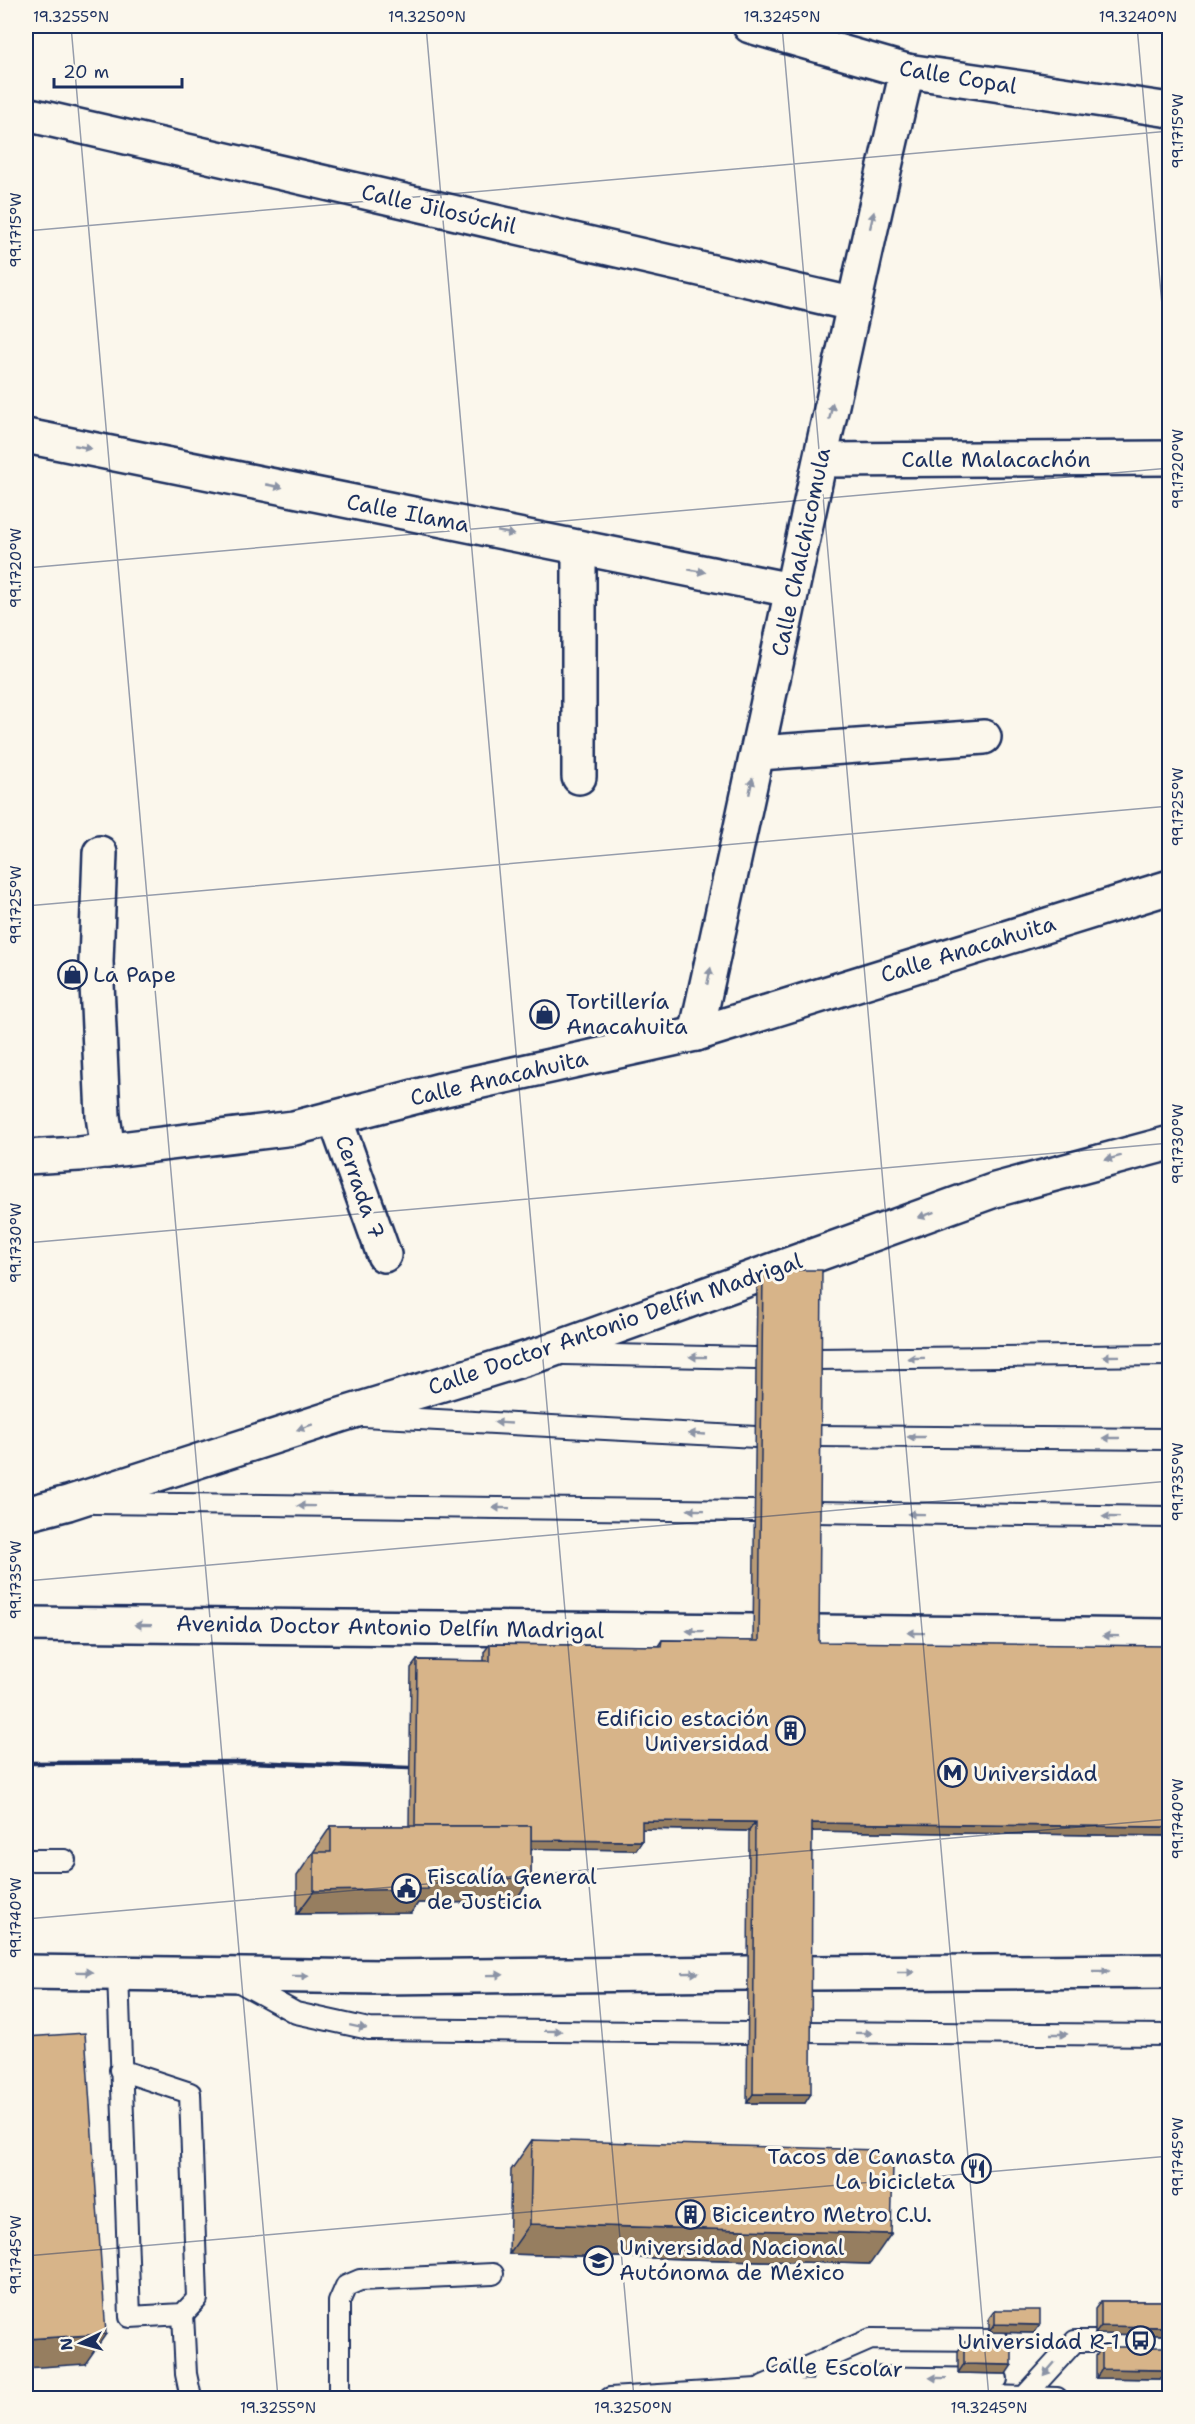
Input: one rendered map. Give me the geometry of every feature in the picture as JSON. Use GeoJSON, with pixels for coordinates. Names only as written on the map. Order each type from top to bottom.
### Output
{"type":"FeatureCollection","features":[{"type":"Feature","properties":{"kind":"street","name":"Calle Copal"},"geometry":{"type":"LineString","coordinates":[[750,26],[907,71],[1170,110]]}},
{"type":"Feature","properties":{"kind":"street","name":"Calle Chalchicomula"},"geometry":{"type":"LineString","coordinates":[[696,1034],[759,753],[790,590],[822,460],[852,304],[907,71]]}},
{"type":"Feature","properties":{"kind":"street","name":"Calle Jilosúchil"},"geometry":{"type":"LineString","coordinates":[[26,114],[852,304]]}},
{"type":"Feature","properties":{"kind":"street","name":"Calle Ilama"},"geometry":{"type":"LineString","coordinates":[[26,436],[790,590]]}},
{"type":"Feature","properties":{"kind":"street","name":"Calle Malacachón"},"geometry":{"type":"LineString","coordinates":[[822,460],[1170,459]]}},
{"type":"Feature","properties":{"kind":"street"},"geometry":{"type":"LineString","coordinates":[[579,548],[579,777]]}},
{"type":"Feature","properties":{"kind":"street"},"geometry":{"type":"LineString","coordinates":[[759,753],[984,737]]}},
{"type":"Feature","properties":{"kind":"street"},"geometry":{"type":"LineString","coordinates":[[100,854],[96,962],[103,1116],[108,1150]]}},
{"type":"Feature","properties":{"kind":"street","name":"Calle Anacahuita"},"geometry":{"type":"LineString","coordinates":[[26,1156],[79,1154],[294,1128],[335,1119],[441,1090],[696,1034],[1170,887]]}},
{"type":"Feature","properties":{"kind":"street","name":"Cerrada 7"},"geometry":{"type":"LineString","coordinates":[[335,1119],[384,1255]]}},
{"type":"Feature","properties":{"kind":"street","name":"Calle Doctor Antonio Delfín Madrigal"},"geometry":{"type":"LineString","coordinates":[[26,1514],[68,1503],[341,1415],[544,1353],[995,1190],[1170,1143]]}},
{"type":"Feature","properties":{"kind":"street","name":"Avenida Doctor Antonio Delfín Madrigal"},"geometry":{"type":"LineString","coordinates":[[26,1623],[754,1631]]}},
{"type":"Feature","properties":{"kind":"street"},"geometry":{"type":"LineString","coordinates":[[813,1632],[1170,1636]]}},
{"type":"Feature","properties":{"kind":"street"},"geometry":{"type":"LineString","coordinates":[[806,1972],[1170,1971]]}},
{"type":"Feature","properties":{"kind":"street"},"geometry":{"type":"LineString","coordinates":[[26,1972],[380,1977],[748,1973]]}},
{"type":"Feature","properties":{"kind":"lane"},"geometry":{"type":"LineString","coordinates":[[544,1353],[756,1359]]}},
{"type":"Feature","properties":{"kind":"lane"},"geometry":{"type":"LineString","coordinates":[[815,1359],[1170,1355]]}},
{"type":"Feature","properties":{"kind":"lane"},"geometry":{"type":"LineString","coordinates":[[341,1415],[756,1437]]}},
{"type":"Feature","properties":{"kind":"lane"},"geometry":{"type":"LineString","coordinates":[[815,1436],[1170,1439]]}},
{"type":"Feature","properties":{"kind":"lane"},"geometry":{"type":"LineString","coordinates":[[68,1503],[754,1510]]}},
{"type":"Feature","properties":{"kind":"lane"},"geometry":{"type":"LineString","coordinates":[[814,1512],[1170,1517]]}},
{"type":"Feature","properties":{"kind":"lane"},"geometry":{"type":"LineString","coordinates":[[26,1860],[65,1860]]}},
{"type":"Feature","properties":{"kind":"lane"},"geometry":{"type":"LineString","coordinates":[[118,1973],[120,2070],[130,2317],[183,2314],[197,2299],[190,2093],[120,2070]]}},
{"type":"Feature","properties":{"kind":"lane"},"geometry":{"type":"LineString","coordinates":[[227,1975],[296,2013],[369,2029],[748,2033]]}},
{"type":"Feature","properties":{"kind":"lane"},"geometry":{"type":"LineString","coordinates":[[805,2032],[1170,2035]]}},
{"type":"Feature","properties":{"kind":"lane"},"geometry":{"type":"LineString","coordinates":[[339,2398],[337,2352],[339,2302],[346,2286],[360,2280],[493,2274]]}},
{"type":"Feature","properties":{"kind":"lane"},"geometry":{"type":"LineString","coordinates":[[183,2314],[186,2374],[191,2398]]}},
{"type":"Feature","properties":{"kind":"lane"},"geometry":{"type":"LineString","coordinates":[[757,2389],[871,2339],[997,2340]]}},
{"type":"Feature","properties":{"kind":"lane"},"geometry":{"type":"LineString","coordinates":[[1023,2398],[1075,2341],[1141,2341]]}},
{"type":"Feature","properties":{"kind":"lane"},"geometry":{"type":"LineString","coordinates":[[757,2389],[857,2377],[997,2379]]}},
{"type":"Feature","properties":{"kind":"lane","name":"Calle Escolar"},"geometry":{"type":"LineString","coordinates":[[610,2398],[757,2389],[1057,2398]]}},
{"type":"Feature","properties":{"kind":"building","name":"Edificio estación Universidad"},"geometry":{"type":"Polygon","coordinates":[[[763,1270],[822,1270],[819,1642],[1170,1646],[1170,1827],[812,1823],[811,2094],[753,2094],[755,1822],[642,1821],[642,1841],[531,1840],[531,1826],[415,1826],[417,1660],[490,1661],[490,1644],[661,1646],[662,1640],[759,1641],[763,1270]]]}},
{"type":"Feature","properties":{"kind":"building"},"geometry":{"type":"Polygon","coordinates":[[[331,1826],[531,1826],[531,1878],[428,1879],[428,1889],[314,1891],[314,1852],[331,1852],[331,1826]]]}},
{"type":"Feature","properties":{"kind":"building"},"geometry":{"type":"Polygon","coordinates":[[[85,2033],[106,2334],[26,2339],[26,2037],[85,2033]]]}},
{"type":"Feature","properties":{"kind":"building"},"geometry":{"type":"Polygon","coordinates":[[[532,2140],[878,2150],[893,2166],[891,2234],[530,2224],[532,2140]]]}},
{"type":"Feature","properties":{"kind":"building"},"geometry":{"type":"Polygon","coordinates":[[[1101,2301],[1170,2301],[1170,2327],[1101,2326],[1101,2301]]]}},
{"type":"Feature","properties":{"kind":"building"},"geometry":{"type":"Polygon","coordinates":[[[995,2310],[1040,2310],[1040,2325],[995,2324],[995,2310]]]}},
{"type":"Feature","properties":{"kind":"building"},"geometry":{"type":"Polygon","coordinates":[[[964,2342],[1012,2342],[1012,2365],[964,2364],[964,2342]]]}},
{"type":"Feature","properties":{"kind":"building"},"geometry":{"type":"Polygon","coordinates":[[[1102,2347],[1167,2347],[1166,2370],[1102,2369],[1102,2347]]]}},
{"type":"Feature","properties":{"kind":"railway"},"geometry":{"type":"LineString","coordinates":[[26,1763],[250,1762],[409,1768]]}},
{"type":"Feature","properties":{"kind":"place","name":"La Pape"},"geometry":{"type":"Point","coordinates":[72,974]}},
{"type":"Feature","properties":{"kind":"place","name":"Tortillería Anacahuita"},"geometry":{"type":"Point","coordinates":[545,1014]}},
{"type":"Feature","properties":{"kind":"place","name":"Edificio estación Universidad"},"geometry":{"type":"Point","coordinates":[790,1731]}},
{"type":"Feature","properties":{"kind":"place","name":"Universidad"},"geometry":{"type":"Point","coordinates":[952,1773]}},
{"type":"Feature","properties":{"kind":"place","name":"Fiscalía General de Justicia"},"geometry":{"type":"Point","coordinates":[406,1889]}},
{"type":"Feature","properties":{"kind":"place","name":"Tacos de Canasta La bicicleta"},"geometry":{"type":"Point","coordinates":[976,2169]}},
{"type":"Feature","properties":{"kind":"place","name":"Bicicentro Metro C.U."},"geometry":{"type":"Point","coordinates":[691,2214]}},
{"type":"Feature","properties":{"kind":"place","name":"Universidad Nacional Autónoma de México"},"geometry":{"type":"Point","coordinates":[598,2260]}},
{"type":"Feature","properties":{"kind":"place","name":"Universidad R-1"},"geometry":{"type":"Point","coordinates":[1141,2341]}}]}
